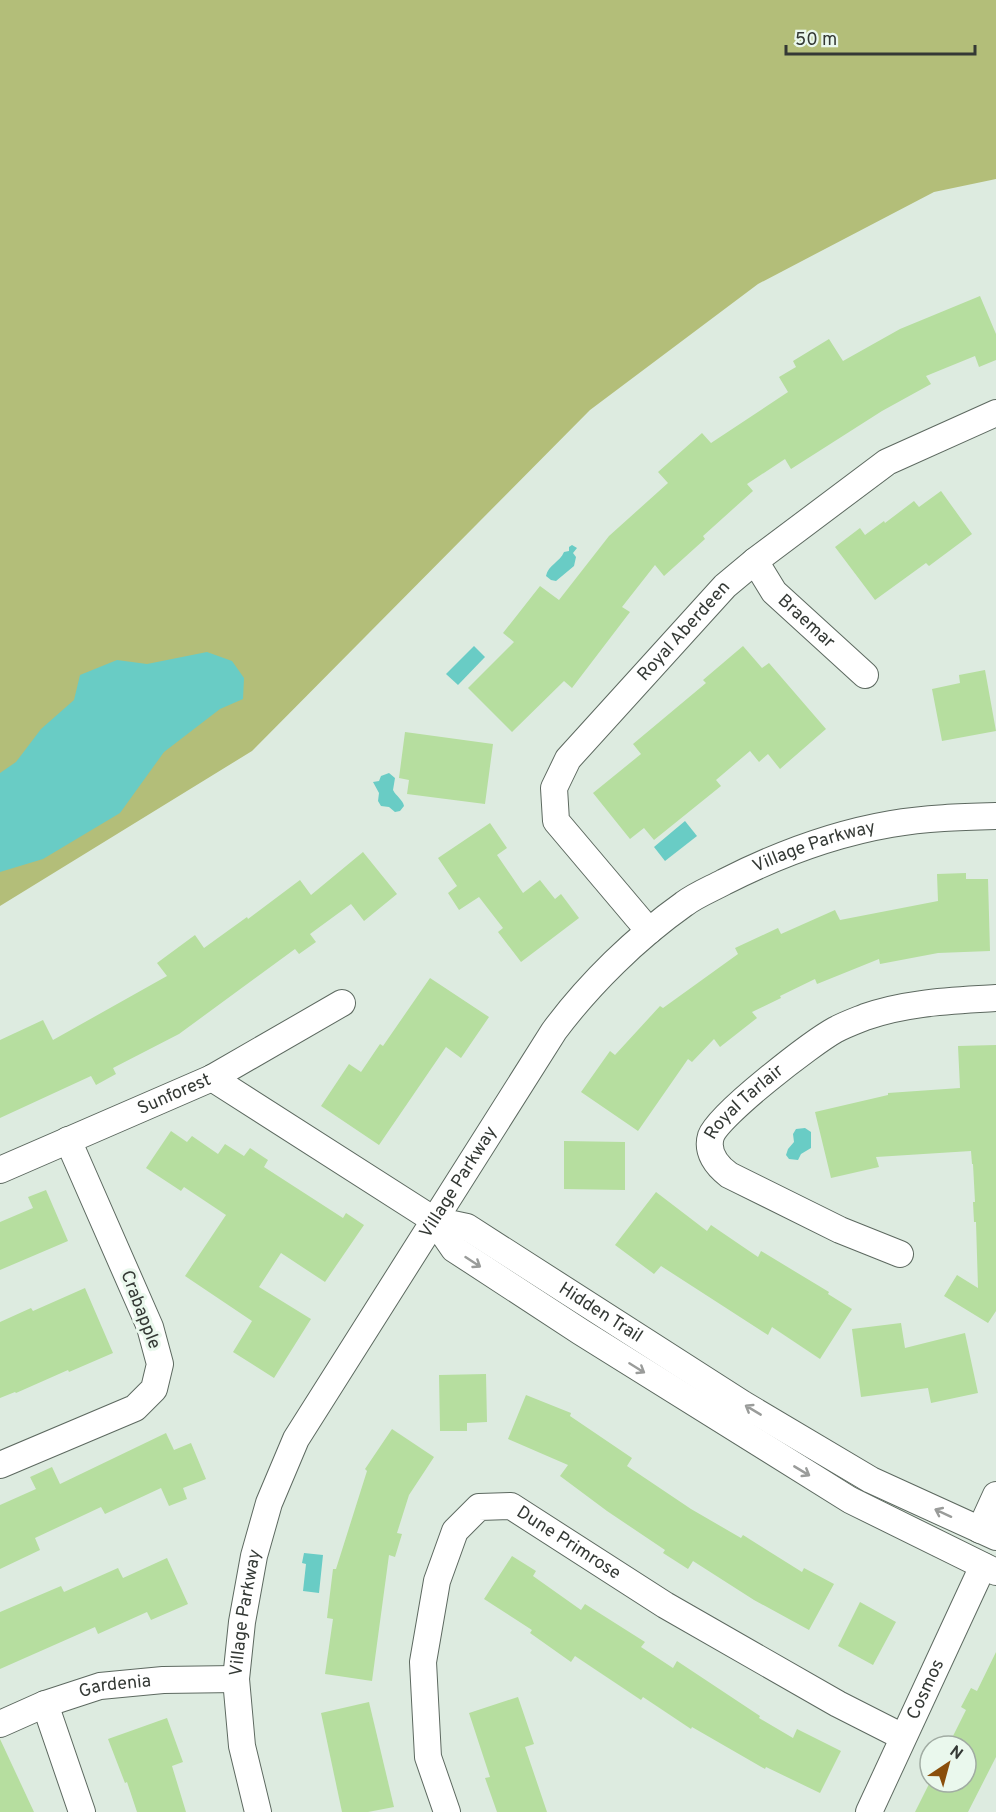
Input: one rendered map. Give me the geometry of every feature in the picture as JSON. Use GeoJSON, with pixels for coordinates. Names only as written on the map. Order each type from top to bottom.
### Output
{"type":"FeatureCollection","features":[{"type":"Feature","properties":{"kind":"street","name":"Royal Aberdeen"},"geometry":{"type":"LineString","coordinates":[[650,931],[556,821],[554,788],[568,759],[726,586],[755,561],[887,462],[996,413]]}},
{"type":"Feature","properties":{"kind":"street","name":"Braemar"},"geometry":{"type":"LineString","coordinates":[[755,561],[774,592],[865,675]]}},
{"type":"Feature","properties":{"kind":"street","name":"Village Parkway"},"geometry":{"type":"LineString","coordinates":[[258,1812],[242,1746],[236,1679],[242,1622],[254,1556],[269,1503],[296,1439],[555,1031],[578,999],[650,931],[686,902],[769,860],[804,846],[891,824],[996,816]]}},
{"type":"Feature","properties":{"kind":"street","name":"Royal Tarlair"},"geometry":{"type":"LineString","coordinates":[[900,1254],[840,1230],[729,1175],[715,1162],[711,1154],[710,1138],[723,1119],[791,1060],[836,1029],[867,1016],[920,1003],[996,998]]}},
{"type":"Feature","properties":{"kind":"street","name":"Sunforest"},"geometry":{"type":"LineString","coordinates":[[0,1170],[212,1078],[342,1003]]}},
{"type":"Feature","properties":{"kind":"street","name":"Hidden Trail"},"geometry":{"type":"LineString","coordinates":[[212,1078],[434,1220],[467,1227],[743,1404],[871,1480],[988,1534]]}},
{"type":"Feature","properties":{"kind":"street","name":"Crabapple"},"geometry":{"type":"LineString","coordinates":[[0,1465],[135,1408],[154,1389],[160,1364],[150,1327],[68,1140]]}},
{"type":"Feature","properties":{"kind":"street"},"geometry":{"type":"LineString","coordinates":[[434,1220],[454,1249],[723,1422],[850,1500],[989,1569]]}},
{"type":"Feature","properties":{"kind":"street"},"geometry":{"type":"LineString","coordinates":[[988,1534],[996,1495]]}},
{"type":"Feature","properties":{"kind":"street","name":"Dune Primrose"},"geometry":{"type":"LineString","coordinates":[[447,1812],[428,1756],[423,1662],[437,1581],[455,1531],[479,1507],[512,1506],[665,1605],[838,1704],[903,1737]]}},
{"type":"Feature","properties":{"kind":"street","name":"Cosmos"},"geometry":{"type":"LineString","coordinates":[[869,1812],[903,1737],[989,1569]]}},
{"type":"Feature","properties":{"kind":"street","name":"Gardenia"},"geometry":{"type":"LineString","coordinates":[[0,1724],[45,1704],[100,1686],[164,1680],[236,1679]]}},
{"type":"Feature","properties":{"kind":"street"},"geometry":{"type":"LineString","coordinates":[[45,1704],[82,1812]]}},
{"type":"Feature","properties":{"kind":"green space"},"geometry":{"type":"Polygon","coordinates":[[[0,0],[996,0],[996,179],[934,192],[758,284],[590,410],[252,751],[0,906],[0,0]]]}},
{"type":"Feature","properties":{"kind":"water"},"geometry":{"type":"Polygon","coordinates":[[[572,545],[577,548],[573,553],[576,557],[574,566],[556,581],[551,580],[546,576],[549,569],[564,552],[569,551],[572,545]]]}},
{"type":"Feature","properties":{"kind":"water"},"geometry":{"type":"Polygon","coordinates":[[[474,646],[485,657],[458,685],[446,674],[474,646]]]}},
{"type":"Feature","properties":{"kind":"water"},"geometry":{"type":"Polygon","coordinates":[[[207,652],[232,661],[244,678],[243,699],[220,709],[164,752],[120,813],[43,859],[0,872],[0,773],[16,762],[41,729],[74,700],[80,675],[117,660],[147,664],[207,652]]]}},
{"type":"Feature","properties":{"kind":"water"},"geometry":{"type":"Polygon","coordinates":[[[389,773],[395,778],[393,790],[404,806],[400,811],[395,812],[389,807],[381,806],[378,801],[379,793],[373,782],[379,781],[381,776],[389,773]]]}},
{"type":"Feature","properties":{"kind":"water"},"geometry":{"type":"Polygon","coordinates":[[[685,821],[697,836],[665,861],[654,847],[685,821]]]}},
{"type":"Feature","properties":{"kind":"water"},"geometry":{"type":"Polygon","coordinates":[[[805,1128],[811,1132],[811,1148],[801,1154],[798,1160],[789,1159],[786,1155],[794,1142],[793,1134],[796,1129],[805,1128]]]}},
{"type":"Feature","properties":{"kind":"water"},"geometry":{"type":"Polygon","coordinates":[[[304,1553],[323,1555],[319,1593],[303,1591],[306,1564],[302,1563],[304,1553]]]}},
{"type":"Feature","properties":{"kind":"building"},"geometry":{"type":"Polygon","coordinates":[[[980,296],[996,334],[996,360],[979,367],[975,356],[926,376],[931,384],[882,411],[791,469],[785,459],[747,484],[753,491],[703,536],[705,539],[664,576],[655,565],[622,607],[630,612],[572,688],[564,681],[512,732],[468,688],[514,642],[503,633],[540,586],[559,600],[609,536],[668,483],[658,472],[702,433],[711,443],[788,392],[779,377],[796,367],[793,361],[829,339],[843,361],[900,329],[980,296]]]}},
{"type":"Feature","properties":{"kind":"building"},"geometry":{"type":"Polygon","coordinates":[[[941,491],[972,534],[929,566],[926,563],[875,600],[835,547],[860,528],[865,535],[914,501],[919,507],[941,491]]]}},
{"type":"Feature","properties":{"kind":"building"},"geometry":{"type":"Polygon","coordinates":[[[743,646],[762,668],[769,663],[826,729],[780,769],[768,754],[759,762],[750,751],[716,780],[721,786],[654,840],[644,828],[630,839],[593,793],[641,754],[633,744],[706,683],[703,680],[743,646]]]}},
{"type":"Feature","properties":{"kind":"building"},"geometry":{"type":"Polygon","coordinates":[[[985,670],[996,731],[942,741],[932,689],[960,683],[959,675],[985,670]]]}},
{"type":"Feature","properties":{"kind":"building"},"geometry":{"type":"Polygon","coordinates":[[[405,732],[493,744],[485,804],[407,794],[409,780],[399,778],[405,732]]]}},
{"type":"Feature","properties":{"kind":"building"},"geometry":{"type":"Polygon","coordinates":[[[490,823],[507,848],[497,855],[523,893],[540,880],[555,899],[561,894],[579,918],[521,962],[498,932],[503,928],[479,897],[459,910],[448,893],[457,886],[438,858],[490,823]]]}},
{"type":"Feature","properties":{"kind":"building"},"geometry":{"type":"Polygon","coordinates":[[[363,852],[397,894],[364,921],[351,904],[310,934],[316,942],[299,954],[295,949],[179,1034],[113,1068],[116,1074],[96,1085],[91,1076],[0,1118],[0,1040],[43,1020],[53,1040],[167,976],[157,963],[195,935],[204,948],[300,880],[311,895],[363,852]]]}},
{"type":"Feature","properties":{"kind":"building"},"geometry":{"type":"Polygon","coordinates":[[[966,873],[966,879],[988,879],[990,951],[938,953],[880,964],[879,959],[817,984],[815,979],[780,996],[781,998],[752,1012],[757,1018],[720,1047],[714,1039],[692,1062],[688,1059],[638,1131],[581,1092],[610,1051],[615,1055],[660,1006],[663,1008],[738,954],[735,948],[778,928],[781,934],[835,910],[840,920],[938,901],[937,874],[966,873]]]}},
{"type":"Feature","properties":{"kind":"building"},"geometry":{"type":"Polygon","coordinates":[[[430,978],[489,1017],[461,1058],[446,1047],[379,1145],[321,1106],[349,1064],[361,1072],[380,1044],[383,1046],[430,978]]]}},
{"type":"Feature","properties":{"kind":"building"},"geometry":{"type":"Polygon","coordinates":[[[996,1045],[996,1311],[988,1323],[944,1296],[957,1275],[978,1288],[971,1151],[876,1157],[879,1167],[831,1178],[815,1112],[888,1095],[888,1093],[960,1088],[958,1046],[996,1045]]]}},
{"type":"Feature","properties":{"kind":"building"},"geometry":{"type":"Polygon","coordinates":[[[171,1131],[187,1142],[192,1136],[218,1154],[225,1144],[244,1156],[250,1148],[268,1160],[264,1167],[343,1218],[346,1213],[364,1225],[325,1282],[281,1253],[259,1287],[311,1319],[274,1378],[233,1352],[252,1321],[185,1276],[226,1215],[184,1187],[181,1191],[146,1168],[171,1131]]]}},
{"type":"Feature","properties":{"kind":"building"},"geometry":{"type":"Polygon","coordinates":[[[564,1141],[625,1142],[625,1190],[564,1189],[564,1141]]]}},
{"type":"Feature","properties":{"kind":"building"},"geometry":{"type":"Polygon","coordinates":[[[46,1190],[68,1241],[0,1270],[0,1222],[33,1208],[28,1197],[46,1190]]]}},
{"type":"Feature","properties":{"kind":"building"},"geometry":{"type":"Polygon","coordinates":[[[656,1192],[707,1231],[711,1225],[758,1257],[761,1251],[829,1292],[828,1294],[852,1309],[820,1359],[772,1327],[768,1335],[661,1266],[654,1274],[615,1245],[656,1192]]]}},
{"type":"Feature","properties":{"kind":"building"},"geometry":{"type":"Polygon","coordinates":[[[85,1288],[113,1353],[0,1398],[0,1322],[31,1308],[33,1311],[85,1288]]]}},
{"type":"Feature","properties":{"kind":"building"},"geometry":{"type":"Polygon","coordinates":[[[901,1323],[905,1348],[965,1333],[978,1393],[931,1403],[928,1388],[861,1397],[852,1329],[901,1323]]]}},
{"type":"Feature","properties":{"kind":"building"},"geometry":{"type":"Polygon","coordinates":[[[486,1374],[487,1422],[467,1423],[467,1431],[440,1431],[439,1375],[486,1374]]]}},
{"type":"Feature","properties":{"kind":"building"},"geometry":{"type":"Polygon","coordinates":[[[526,1395],[571,1413],[570,1416],[632,1458],[627,1466],[691,1509],[741,1538],[743,1535],[802,1572],[804,1568],[834,1584],[809,1630],[754,1600],[693,1561],[688,1569],[663,1553],[665,1550],[560,1476],[568,1465],[508,1439],[526,1395]]]}},
{"type":"Feature","properties":{"kind":"building"},"geometry":{"type":"Polygon","coordinates":[[[392,1429],[434,1457],[409,1495],[397,1533],[402,1534],[395,1557],[389,1555],[372,1681],[325,1674],[333,1619],[327,1618],[333,1569],[336,1569],[367,1471],[365,1469],[392,1429]]]}},
{"type":"Feature","properties":{"kind":"building"},"geometry":{"type":"Polygon","coordinates":[[[166,1433],[174,1450],[191,1443],[206,1479],[183,1488],[187,1499],[169,1506],[161,1488],[105,1514],[101,1507],[35,1538],[40,1550],[0,1569],[0,1505],[36,1489],[30,1477],[52,1467],[60,1484],[166,1433]]]}},
{"type":"Feature","properties":{"kind":"building"},"geometry":{"type":"Polygon","coordinates":[[[512,1556],[536,1571],[533,1576],[581,1610],[585,1604],[645,1642],[641,1647],[673,1668],[677,1661],[760,1716],[759,1718],[793,1738],[797,1729],[841,1751],[820,1793],[766,1767],[765,1769],[692,1727],[691,1729],[643,1697],[641,1700],[575,1656],[571,1662],[530,1633],[532,1630],[484,1599],[512,1556]]]}},
{"type":"Feature","properties":{"kind":"building"},"geometry":{"type":"Polygon","coordinates":[[[167,1558],[188,1604],[151,1620],[147,1612],[98,1634],[95,1627],[0,1669],[0,1612],[61,1586],[64,1592],[118,1568],[123,1578],[167,1558]]]}},
{"type":"Feature","properties":{"kind":"building"},"geometry":{"type":"Polygon","coordinates":[[[860,1602],[896,1622],[873,1665],[838,1646],[860,1602]]]}},
{"type":"Feature","properties":{"kind":"building"},"geometry":{"type":"Polygon","coordinates":[[[996,1652],[996,1757],[978,1792],[978,1734],[954,1734],[966,1710],[961,1707],[971,1688],[977,1691],[996,1652]]]}},
{"type":"Feature","properties":{"kind":"building"},"geometry":{"type":"Polygon","coordinates":[[[518,1697],[534,1744],[525,1747],[547,1812],[497,1812],[485,1778],[490,1777],[469,1713],[518,1697]]]}},
{"type":"Feature","properties":{"kind":"building"},"geometry":{"type":"Polygon","coordinates":[[[369,1702],[394,1807],[368,1812],[342,1812],[321,1713],[369,1702]]]}},
{"type":"Feature","properties":{"kind":"building"},"geometry":{"type":"Polygon","coordinates":[[[167,1718],[183,1762],[172,1766],[186,1812],[137,1812],[108,1739],[167,1718]]]}},
{"type":"Feature","properties":{"kind":"building"},"geometry":{"type":"Polygon","coordinates":[[[0,1739],[34,1812],[0,1812],[0,1739]]]}},
{"type":"Feature","properties":{"kind":"building"},"geometry":{"type":"Polygon","coordinates":[[[924,1794],[977,1794],[968,1812],[915,1812],[924,1794]]]}}]}
